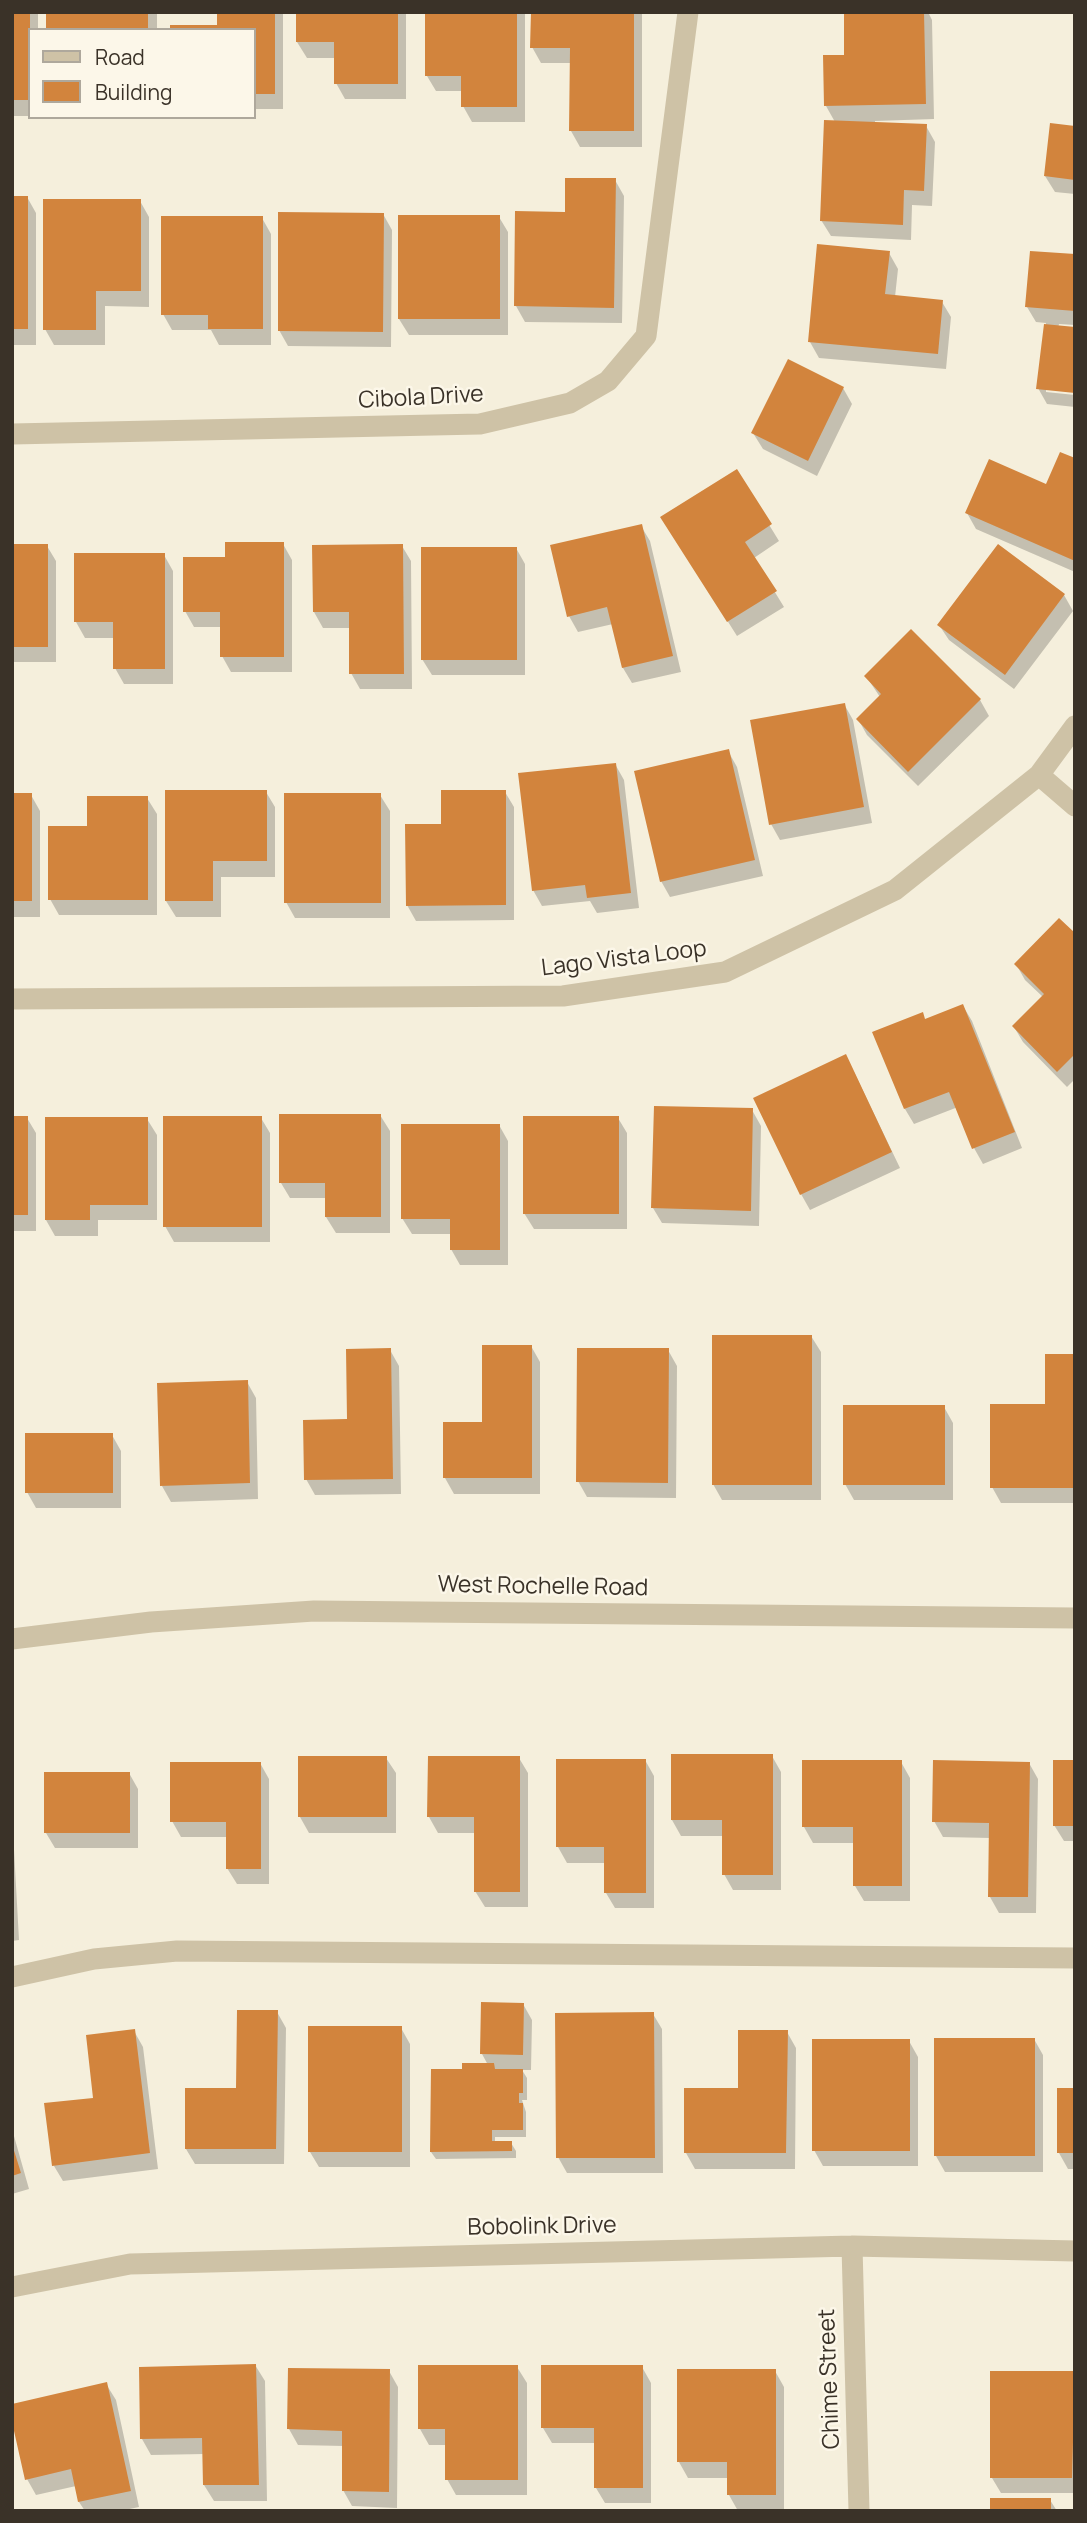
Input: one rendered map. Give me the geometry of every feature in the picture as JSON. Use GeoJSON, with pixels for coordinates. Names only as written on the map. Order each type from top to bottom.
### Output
{"type":"FeatureCollection","features":[{"type":"Feature","properties":{"kind":"street","name":"Cibola Drive"},"geometry":{"type":"LineString","coordinates":[[12,435],[480,424],[570,403],[608,381],[646,336],[688,12]]}},
{"type":"Feature","properties":{"kind":"street","name":"Lago Vista Loop"},"geometry":{"type":"LineString","coordinates":[[12,999],[563,996],[725,972],[895,890],[1039,775],[1075,726]]}},
{"type":"Feature","properties":{"kind":"street"},"geometry":{"type":"LineString","coordinates":[[1039,775],[1075,806]]}},
{"type":"Feature","properties":{"kind":"street","name":"West Rochelle Road"},"geometry":{"type":"LineString","coordinates":[[12,1639],[151,1622],[314,1611],[1075,1618]]}},
{"type":"Feature","properties":{"kind":"street"},"geometry":{"type":"LineString","coordinates":[[12,1977],[94,1959],[177,1951],[1075,1958]]}},
{"type":"Feature","properties":{"kind":"street","name":"Bobolink Drive"},"geometry":{"type":"LineString","coordinates":[[12,2287],[130,2264],[852,2246],[1075,2251]]}},
{"type":"Feature","properties":{"kind":"street","name":"Chime Street"},"geometry":{"type":"LineString","coordinates":[[852,2246],[859,2511]]}},
{"type":"Feature","properties":{"kind":"building"},"geometry":{"type":"Polygon","coordinates":[[[12,12],[30,12],[28,100],[12,100],[12,12]]]}},
{"type":"Feature","properties":{"kind":"building"},"geometry":{"type":"Polygon","coordinates":[[[46,12],[148,12],[148,28],[46,28],[46,12]]]}},
{"type":"Feature","properties":{"kind":"building"},"geometry":{"type":"Polygon","coordinates":[[[217,12],[275,12],[275,94],[256,94],[256,28],[170,28],[170,25],[217,25],[217,12]]]}},
{"type":"Feature","properties":{"kind":"building"},"geometry":{"type":"Polygon","coordinates":[[[296,12],[398,12],[398,84],[334,84],[334,42],[296,42],[296,12]]]}},
{"type":"Feature","properties":{"kind":"building"},"geometry":{"type":"Polygon","coordinates":[[[425,12],[517,12],[517,107],[461,107],[461,76],[425,76],[425,12]]]}},
{"type":"Feature","properties":{"kind":"building"},"geometry":{"type":"Polygon","coordinates":[[[531,12],[634,12],[634,131],[569,131],[570,48],[530,48],[531,12]]]}},
{"type":"Feature","properties":{"kind":"building"},"geometry":{"type":"Polygon","coordinates":[[[844,12],[924,12],[926,104],[824,106],[823,55],[844,55],[844,12]]]}},
{"type":"Feature","properties":{"kind":"building"},"geometry":{"type":"Polygon","coordinates":[[[824,120],[927,124],[924,191],[904,190],[903,225],[820,221],[824,120]]]}},
{"type":"Feature","properties":{"kind":"building"},"geometry":{"type":"Polygon","coordinates":[[[1050,123],[1075,126],[1075,180],[1044,176],[1050,123]]]}},
{"type":"Feature","properties":{"kind":"building"},"geometry":{"type":"Polygon","coordinates":[[[565,178],[616,178],[614,308],[514,306],[515,211],[565,212],[565,178]]]}},
{"type":"Feature","properties":{"kind":"building"},"geometry":{"type":"Polygon","coordinates":[[[12,196],[28,196],[28,329],[12,329],[12,196]]]}},
{"type":"Feature","properties":{"kind":"building"},"geometry":{"type":"Polygon","coordinates":[[[43,199],[141,199],[141,291],[96,291],[96,330],[43,330],[43,199]]]}},
{"type":"Feature","properties":{"kind":"building"},"geometry":{"type":"Polygon","coordinates":[[[278,212],[384,213],[383,332],[278,331],[278,212]]]}},
{"type":"Feature","properties":{"kind":"building"},"geometry":{"type":"Polygon","coordinates":[[[398,215],[500,215],[500,319],[398,319],[398,215]]]}},
{"type":"Feature","properties":{"kind":"building"},"geometry":{"type":"Polygon","coordinates":[[[161,216],[263,216],[263,329],[208,329],[208,315],[161,315],[161,216]]]}},
{"type":"Feature","properties":{"kind":"building"},"geometry":{"type":"Polygon","coordinates":[[[817,244],[890,251],[885,294],[943,300],[938,354],[808,342],[817,244]]]}},
{"type":"Feature","properties":{"kind":"building"},"geometry":{"type":"Polygon","coordinates":[[[1030,251],[1075,254],[1075,311],[1025,307],[1030,251]]]}},
{"type":"Feature","properties":{"kind":"building"},"geometry":{"type":"Polygon","coordinates":[[[1044,324],[1075,327],[1075,393],[1036,389],[1044,324]]]}},
{"type":"Feature","properties":{"kind":"building"},"geometry":{"type":"Polygon","coordinates":[[[788,359],[844,387],[808,461],[751,433],[788,359]]]}},
{"type":"Feature","properties":{"kind":"building"},"geometry":{"type":"Polygon","coordinates":[[[1060,452],[1075,458],[1075,561],[965,513],[989,459],[1046,484],[1060,452]]]}},
{"type":"Feature","properties":{"kind":"building"},"geometry":{"type":"Polygon","coordinates":[[[737,469],[772,524],[745,542],[777,591],[727,622],[660,517],[737,469]]]}},
{"type":"Feature","properties":{"kind":"building"},"geometry":{"type":"Polygon","coordinates":[[[642,524],[673,656],[622,668],[607,607],[567,617],[550,545],[642,524]]]}},
{"type":"Feature","properties":{"kind":"building"},"geometry":{"type":"Polygon","coordinates":[[[225,542],[284,542],[284,657],[220,657],[220,612],[183,612],[183,557],[225,557],[225,542]]]}},
{"type":"Feature","properties":{"kind":"building"},"geometry":{"type":"Polygon","coordinates":[[[12,544],[48,544],[48,647],[12,647],[12,544]]]}},
{"type":"Feature","properties":{"kind":"building"},"geometry":{"type":"Polygon","coordinates":[[[403,544],[404,674],[349,674],[349,612],[313,612],[312,545],[403,544]]]}},
{"type":"Feature","properties":{"kind":"building"},"geometry":{"type":"Polygon","coordinates":[[[998,544],[1065,594],[1005,675],[937,625],[998,544]]]}},
{"type":"Feature","properties":{"kind":"building"},"geometry":{"type":"Polygon","coordinates":[[[421,547],[517,547],[517,660],[421,660],[421,547]]]}},
{"type":"Feature","properties":{"kind":"building"},"geometry":{"type":"Polygon","coordinates":[[[74,553],[165,553],[165,669],[113,669],[113,622],[74,622],[74,553]]]}},
{"type":"Feature","properties":{"kind":"building"},"geometry":{"type":"Polygon","coordinates":[[[911,629],[981,699],[908,772],[856,719],[881,694],[864,676],[911,629]]]}},
{"type":"Feature","properties":{"kind":"building"},"geometry":{"type":"Polygon","coordinates":[[[845,703],[864,807],[769,825],[750,720],[845,703]]]}},
{"type":"Feature","properties":{"kind":"building"},"geometry":{"type":"Polygon","coordinates":[[[729,749],[755,860],[660,882],[634,771],[729,749]]]}},
{"type":"Feature","properties":{"kind":"building"},"geometry":{"type":"Polygon","coordinates":[[[616,763],[631,893],[587,898],[585,885],[532,891],[518,773],[616,763]]]}},
{"type":"Feature","properties":{"kind":"building"},"geometry":{"type":"Polygon","coordinates":[[[165,790],[267,790],[267,861],[213,861],[213,901],[165,901],[165,790]]]}},
{"type":"Feature","properties":{"kind":"building"},"geometry":{"type":"Polygon","coordinates":[[[441,790],[506,790],[506,905],[406,906],[405,824],[441,824],[441,790]]]}},
{"type":"Feature","properties":{"kind":"building"},"geometry":{"type":"Polygon","coordinates":[[[12,793],[32,793],[32,901],[12,901],[12,793]]]}},
{"type":"Feature","properties":{"kind":"building"},"geometry":{"type":"Polygon","coordinates":[[[284,793],[381,793],[381,903],[284,903],[284,793]]]}},
{"type":"Feature","properties":{"kind":"building"},"geometry":{"type":"Polygon","coordinates":[[[87,796],[148,796],[148,900],[48,900],[48,826],[87,826],[87,796]]]}},
{"type":"Feature","properties":{"kind":"building"},"geometry":{"type":"Polygon","coordinates":[[[1059,918],[1075,933],[1075,1054],[1057,1072],[1012,1026],[1044,994],[1014,964],[1059,918]]]}},
{"type":"Feature","properties":{"kind":"building"},"geometry":{"type":"Polygon","coordinates":[[[963,1004],[1015,1132],[972,1149],[949,1092],[904,1109],[872,1032],[923,1012],[925,1019],[963,1004]]]}},
{"type":"Feature","properties":{"kind":"building"},"geometry":{"type":"Polygon","coordinates":[[[846,1054],[892,1152],[800,1195],[753,1098],[846,1054]]]}},
{"type":"Feature","properties":{"kind":"building"},"geometry":{"type":"Polygon","coordinates":[[[654,1106],[753,1108],[751,1211],[651,1208],[654,1106]]]}},
{"type":"Feature","properties":{"kind":"building"},"geometry":{"type":"Polygon","coordinates":[[[279,1114],[381,1114],[381,1217],[325,1217],[325,1183],[279,1183],[279,1114]]]}},
{"type":"Feature","properties":{"kind":"building"},"geometry":{"type":"Polygon","coordinates":[[[12,1116],[28,1116],[28,1215],[12,1215],[12,1116]]]}},
{"type":"Feature","properties":{"kind":"building"},"geometry":{"type":"Polygon","coordinates":[[[163,1116],[262,1116],[262,1227],[163,1227],[163,1116]]]}},
{"type":"Feature","properties":{"kind":"building"},"geometry":{"type":"Polygon","coordinates":[[[523,1116],[619,1116],[619,1214],[523,1214],[523,1116]]]}},
{"type":"Feature","properties":{"kind":"building"},"geometry":{"type":"Polygon","coordinates":[[[45,1117],[148,1117],[148,1205],[90,1205],[90,1220],[45,1220],[45,1117]]]}},
{"type":"Feature","properties":{"kind":"building"},"geometry":{"type":"Polygon","coordinates":[[[401,1124],[500,1124],[500,1250],[450,1250],[450,1219],[401,1219],[401,1124]]]}},
{"type":"Feature","properties":{"kind":"building"},"geometry":{"type":"Polygon","coordinates":[[[712,1335],[812,1335],[812,1485],[712,1485],[712,1335]]]}},
{"type":"Feature","properties":{"kind":"building"},"geometry":{"type":"Polygon","coordinates":[[[482,1345],[532,1345],[532,1478],[443,1478],[443,1422],[482,1422],[482,1345]]]}},
{"type":"Feature","properties":{"kind":"building"},"geometry":{"type":"Polygon","coordinates":[[[391,1348],[393,1479],[304,1480],[303,1420],[347,1419],[346,1349],[391,1348]]]}},
{"type":"Feature","properties":{"kind":"building"},"geometry":{"type":"Polygon","coordinates":[[[577,1348],[669,1348],[668,1483],[576,1482],[577,1348]]]}},
{"type":"Feature","properties":{"kind":"building"},"geometry":{"type":"Polygon","coordinates":[[[1045,1354],[1075,1354],[1075,1488],[990,1488],[990,1404],[1045,1404],[1045,1354]]]}},
{"type":"Feature","properties":{"kind":"building"},"geometry":{"type":"Polygon","coordinates":[[[248,1380],[250,1483],[160,1486],[157,1383],[248,1380]]]}},
{"type":"Feature","properties":{"kind":"building"},"geometry":{"type":"Polygon","coordinates":[[[843,1405],[945,1405],[945,1485],[843,1485],[843,1405]]]}},
{"type":"Feature","properties":{"kind":"building"},"geometry":{"type":"Polygon","coordinates":[[[25,1433],[113,1433],[113,1493],[25,1493],[25,1433]]]}},
{"type":"Feature","properties":{"kind":"building"},"geometry":{"type":"Polygon","coordinates":[[[671,1754],[773,1754],[773,1875],[722,1875],[722,1820],[671,1820],[671,1754]]]}},
{"type":"Feature","properties":{"kind":"building"},"geometry":{"type":"Polygon","coordinates":[[[298,1756],[387,1756],[387,1817],[298,1817],[298,1756]]]}},
{"type":"Feature","properties":{"kind":"building"},"geometry":{"type":"Polygon","coordinates":[[[428,1756],[520,1756],[520,1892],[474,1892],[474,1817],[427,1817],[428,1756]]]}},
{"type":"Feature","properties":{"kind":"building"},"geometry":{"type":"Polygon","coordinates":[[[556,1759],[646,1759],[646,1893],[604,1893],[604,1847],[556,1847],[556,1759]]]}},
{"type":"Feature","properties":{"kind":"building"},"geometry":{"type":"Polygon","coordinates":[[[802,1760],[902,1760],[902,1886],[853,1886],[853,1827],[802,1827],[802,1760]]]}},
{"type":"Feature","properties":{"kind":"building"},"geometry":{"type":"Polygon","coordinates":[[[933,1760],[1030,1762],[1028,1897],[988,1897],[989,1823],[932,1822],[933,1760]]]}},
{"type":"Feature","properties":{"kind":"building"},"geometry":{"type":"Polygon","coordinates":[[[1053,1760],[1075,1760],[1075,1826],[1053,1826],[1053,1760]]]}},
{"type":"Feature","properties":{"kind":"building"},"geometry":{"type":"Polygon","coordinates":[[[170,1762],[261,1762],[261,1869],[226,1869],[226,1822],[170,1822],[170,1762]]]}},
{"type":"Feature","properties":{"kind":"building"},"geometry":{"type":"Polygon","coordinates":[[[44,1772],[130,1772],[130,1833],[44,1833],[44,1772]]]}},
{"type":"Feature","properties":{"kind":"building"},"geometry":{"type":"Polygon","coordinates":[[[481,2002],[524,2003],[523,2055],[480,2054],[481,2002]]]}},
{"type":"Feature","properties":{"kind":"building"},"geometry":{"type":"Polygon","coordinates":[[[237,2010],[278,2010],[276,2149],[185,2149],[185,2088],[236,2088],[237,2010]]]}},
{"type":"Feature","properties":{"kind":"building"},"geometry":{"type":"Polygon","coordinates":[[[654,2012],[655,2158],[556,2158],[555,2013],[654,2012]]]}},
{"type":"Feature","properties":{"kind":"building"},"geometry":{"type":"Polygon","coordinates":[[[308,2026],[402,2026],[402,2152],[308,2152],[308,2026]]]}},
{"type":"Feature","properties":{"kind":"building"},"geometry":{"type":"Polygon","coordinates":[[[135,2029],[150,2153],[52,2166],[44,2103],[93,2098],[86,2035],[135,2029]]]}},
{"type":"Feature","properties":{"kind":"building"},"geometry":{"type":"Polygon","coordinates":[[[738,2030],[788,2030],[786,2153],[684,2153],[684,2088],[738,2088],[738,2030]]]}},
{"type":"Feature","properties":{"kind":"building"},"geometry":{"type":"Polygon","coordinates":[[[934,2038],[1035,2038],[1035,2156],[934,2156],[934,2038]]]}},
{"type":"Feature","properties":{"kind":"building"},"geometry":{"type":"Polygon","coordinates":[[[812,2039],[910,2039],[910,2151],[812,2151],[812,2039]]]}},
{"type":"Feature","properties":{"kind":"building"},"geometry":{"type":"Polygon","coordinates":[[[462,2063],[494,2063],[495,2069],[523,2069],[523,2093],[519,2093],[519,2103],[523,2103],[523,2130],[492,2130],[492,2141],[512,2141],[512,2151],[430,2152],[431,2069],[462,2069],[462,2063]]]}},
{"type":"Feature","properties":{"kind":"building"},"geometry":{"type":"Polygon","coordinates":[[[1057,2088],[1075,2088],[1075,2153],[1057,2153],[1057,2088]]]}},
{"type":"Feature","properties":{"kind":"building"},"geometry":{"type":"Polygon","coordinates":[[[12,2144],[21,2173],[12,2176],[12,2144]]]}},
{"type":"Feature","properties":{"kind":"building"},"geometry":{"type":"Polygon","coordinates":[[[256,2364],[259,2485],[203,2485],[202,2438],[140,2439],[139,2367],[256,2364]]]}},
{"type":"Feature","properties":{"kind":"building"},"geometry":{"type":"Polygon","coordinates":[[[418,2365],[518,2365],[518,2480],[445,2480],[445,2429],[418,2429],[418,2365]]]}},
{"type":"Feature","properties":{"kind":"building"},"geometry":{"type":"Polygon","coordinates":[[[541,2365],[643,2365],[643,2488],[594,2488],[594,2428],[541,2428],[541,2365]]]}},
{"type":"Feature","properties":{"kind":"building"},"geometry":{"type":"Polygon","coordinates":[[[288,2368],[390,2369],[389,2492],[342,2491],[342,2431],[287,2429],[288,2368]]]}},
{"type":"Feature","properties":{"kind":"building"},"geometry":{"type":"Polygon","coordinates":[[[677,2369],[776,2369],[776,2495],[727,2495],[727,2462],[677,2462],[677,2369]]]}},
{"type":"Feature","properties":{"kind":"building"},"geometry":{"type":"Polygon","coordinates":[[[990,2371],[1075,2371],[1072,2478],[990,2478],[990,2371]]]}},
{"type":"Feature","properties":{"kind":"building"},"geometry":{"type":"Polygon","coordinates":[[[107,2382],[131,2491],[78,2502],[71,2469],[25,2480],[12,2422],[12,2404],[107,2382]]]}},
{"type":"Feature","properties":{"kind":"building"},"geometry":{"type":"Polygon","coordinates":[[[990,2498],[1051,2498],[1051,2511],[990,2511],[990,2498]]]}}]}
